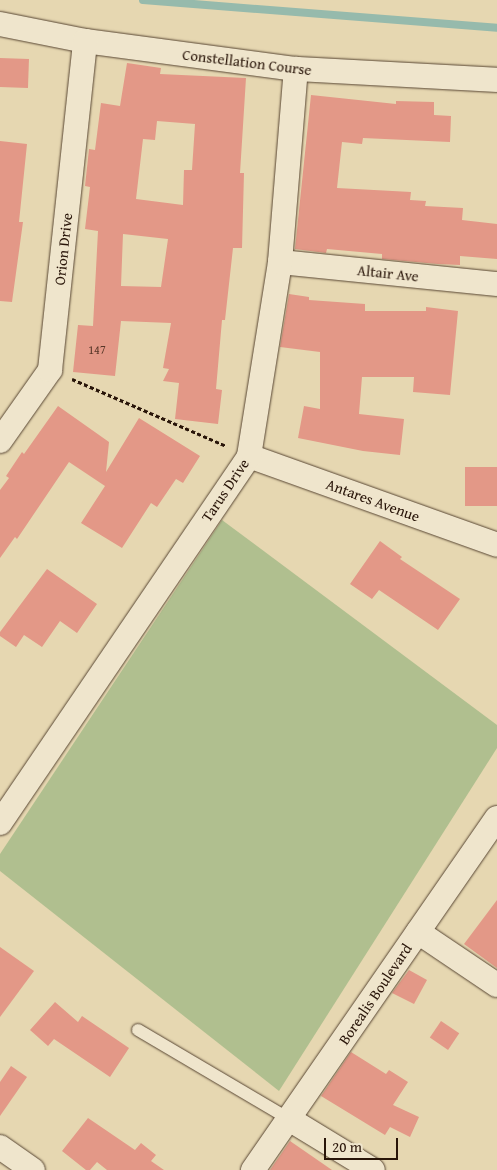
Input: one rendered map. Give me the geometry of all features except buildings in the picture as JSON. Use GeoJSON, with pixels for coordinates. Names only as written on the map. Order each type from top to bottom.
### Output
{"type":"FeatureCollection","features":[{"type":"Feature","properties":{"kind":"street","name":"Constellation Course"},"geometry":{"type":"LineString","coordinates":[[0,24],[85,41],[296,70],[497,80]]}},
{"type":"Feature","properties":{"kind":"street","name":"Orion Drive"},"geometry":{"type":"LineString","coordinates":[[0,441],[50,370],[85,41]]}},
{"type":"Feature","properties":{"kind":"street","name":"Tarus Drive"},"geometry":{"type":"LineString","coordinates":[[0,823],[248,456],[280,262],[296,70]]}},
{"type":"Feature","properties":{"kind":"street","name":"Altair Ave"},"geometry":{"type":"LineString","coordinates":[[280,262],[497,284]]}},
{"type":"Feature","properties":{"kind":"street","name":"Antares Avenue"},"geometry":{"type":"LineString","coordinates":[[248,456],[497,545]]}},
{"type":"Feature","properties":{"kind":"street","name":"Borealis Boulevard"},"geometry":{"type":"LineString","coordinates":[[253,1170],[497,818]]}},
{"type":"Feature","properties":{"kind":"street"},"geometry":{"type":"LineString","coordinates":[[418,932],[497,985]]}},
{"type":"Feature","properties":{"kind":"street"},"geometry":{"type":"LineString","coordinates":[[289,1119],[373,1170]]}},
{"type":"Feature","properties":{"kind":"street"},"geometry":{"type":"LineString","coordinates":[[0,1147],[33,1170]]}},
{"type":"Feature","properties":{"kind":"lane"},"geometry":{"type":"LineString","coordinates":[[138,1030],[289,1119]]}},
{"type":"Feature","properties":{"kind":"path"},"geometry":{"type":"LineString","coordinates":[[50,370],[248,456]]}},
{"type":"Feature","properties":{"kind":"green space"},"geometry":{"type":"Polygon","coordinates":[[[222,520],[497,725],[497,748],[279,1091],[0,871],[0,854],[222,520]]]}},
{"type":"Feature","properties":{"kind":"waterway"},"geometry":{"type":"LineString","coordinates":[[143,0],[497,28]]}}]}
